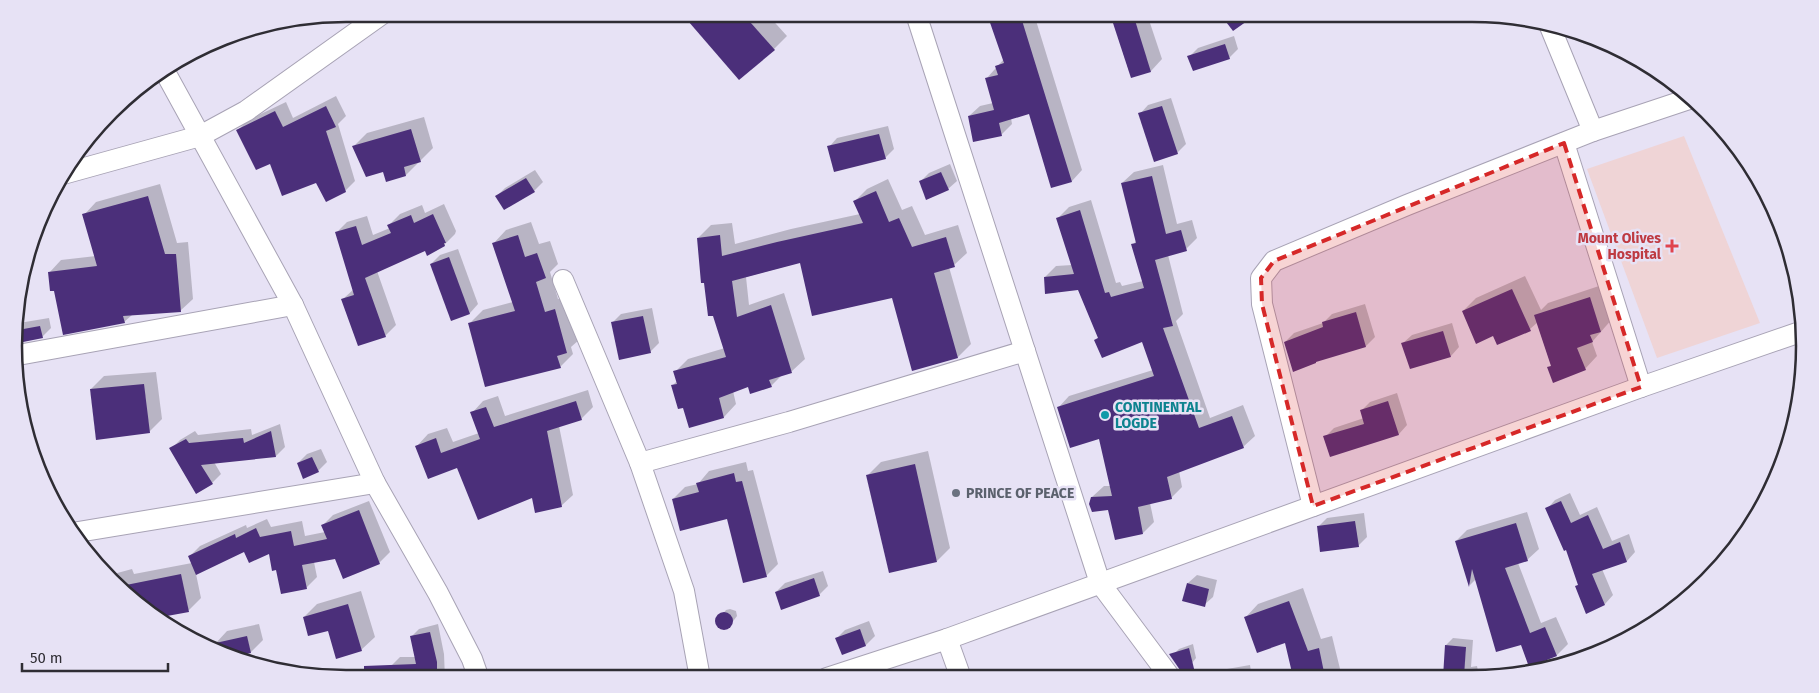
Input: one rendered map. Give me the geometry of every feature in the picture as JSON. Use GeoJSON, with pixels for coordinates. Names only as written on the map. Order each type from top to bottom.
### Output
{"type":"FeatureCollection","features":[{"type":"Feature","properties":{"kind":"street"},"geometry":{"type":"LineString","coordinates":[[74,171],[200,136],[246,111],[371,22]]}},
{"type":"Feature","properties":{"kind":"street"},"geometry":{"type":"LineString","coordinates":[[919,22],[1100,583],[1165,670]]}},
{"type":"Feature","properties":{"kind":"street"},"geometry":{"type":"LineString","coordinates":[[1553,33],[1593,130]]}},
{"type":"Feature","properties":{"kind":"street"},"geometry":{"type":"LineString","coordinates":[[167,76],[293,305],[375,483],[438,593],[476,670]]}},
{"type":"Feature","properties":{"kind":"street"},"geometry":{"type":"LineString","coordinates":[[1314,506],[1262,304],[1261,278],[1274,261],[1593,130],[1683,101]]}},
{"type":"Feature","properties":{"kind":"street"},"geometry":{"type":"LineString","coordinates":[[1564,143],[1641,387]]}},
{"type":"Feature","properties":{"kind":"street"},"geometry":{"type":"LineString","coordinates":[[563,280],[640,463],[684,591],[699,670]]}},
{"type":"Feature","properties":{"kind":"street"},"geometry":{"type":"LineString","coordinates":[[22,354],[293,305]]}},
{"type":"Feature","properties":{"kind":"street"},"geometry":{"type":"LineString","coordinates":[[852,670],[947,639],[1641,387],[1796,333]]}},
{"type":"Feature","properties":{"kind":"street"},"geometry":{"type":"LineString","coordinates":[[640,463],[789,422],[1025,351]]}},
{"type":"Feature","properties":{"kind":"street"},"geometry":{"type":"LineString","coordinates":[[80,532],[375,483]]}},
{"type":"Feature","properties":{"kind":"street"},"geometry":{"type":"LineString","coordinates":[[947,639],[957,670]]}},
{"type":"Feature","properties":{"kind":"highlighted area"},"geometry":{"type":"Polygon","coordinates":[[[1564,143],[1641,387],[1313,506],[1262,304],[1261,278],[1274,261],[1564,143]]]}},
{"type":"Feature","properties":{"kind":"shaded area","name":"Mount Olives Hospital"},"geometry":{"type":"Polygon","coordinates":[[[1684,136],[1760,323],[1657,358],[1587,169],[1684,136]]]}},
{"type":"Feature","properties":{"kind":"building"},"geometry":{"type":"Polygon","coordinates":[[[689,22],[750,22],[775,50],[739,80],[689,22]]]}},
{"type":"Feature","properties":{"kind":"building"},"geometry":{"type":"Polygon","coordinates":[[[990,22],[1022,22],[1072,182],[1051,188],[1029,114],[999,123],[1002,136],[973,142],[968,116],[994,110],[985,78],[998,75],[995,66],[1004,63],[990,22]]]}},
{"type":"Feature","properties":{"kind":"building"},"geometry":{"type":"Polygon","coordinates":[[[1113,22],[1135,22],[1151,72],[1131,78],[1113,22]]]}},
{"type":"Feature","properties":{"kind":"building"},"geometry":{"type":"Polygon","coordinates":[[[1226,22],[1246,22],[1233,31],[1226,22]]]}},
{"type":"Feature","properties":{"kind":"building"},"geometry":{"type":"Polygon","coordinates":[[[1225,44],[1230,59],[1193,71],[1187,56],[1225,44]]]}},
{"type":"Feature","properties":{"kind":"building"},"geometry":{"type":"Polygon","coordinates":[[[326,106],[336,127],[326,131],[346,192],[326,202],[316,183],[282,196],[270,164],[256,170],[236,130],[275,111],[283,127],[326,106]]]}},
{"type":"Feature","properties":{"kind":"building"},"geometry":{"type":"Polygon","coordinates":[[[1162,106],[1178,154],[1154,162],[1138,113],[1162,106]]]}},
{"type":"Feature","properties":{"kind":"building"},"geometry":{"type":"Polygon","coordinates":[[[411,129],[421,162],[404,167],[406,176],[386,182],[383,172],[366,177],[352,146],[411,129]]]}},
{"type":"Feature","properties":{"kind":"building"},"geometry":{"type":"Polygon","coordinates":[[[879,134],[886,159],[834,172],[827,146],[879,134]]]}},
{"type":"Feature","properties":{"kind":"building"},"geometry":{"type":"Polygon","coordinates":[[[941,172],[949,190],[926,200],[919,181],[941,172]]]}},
{"type":"Feature","properties":{"kind":"building"},"geometry":{"type":"Polygon","coordinates":[[[1152,176],[1166,234],[1181,230],[1187,251],[1155,260],[1173,326],[1163,328],[1199,428],[1232,416],[1244,448],[1167,477],[1172,499],[1138,507],[1143,534],[1115,540],[1108,510],[1092,512],[1089,504],[1091,497],[1112,496],[1099,439],[1070,448],[1057,407],[1154,376],[1142,342],[1102,358],[1094,340],[1098,338],[1078,290],[1045,294],[1044,277],[1074,274],[1056,218],[1080,210],[1105,293],[1109,292],[1111,297],[1144,288],[1131,244],[1136,243],[1121,183],[1152,176]]]}},
{"type":"Feature","properties":{"kind":"building"},"geometry":{"type":"Polygon","coordinates":[[[526,178],[535,192],[504,210],[495,196],[526,178]]]}},
{"type":"Feature","properties":{"kind":"building"},"geometry":{"type":"Polygon","coordinates":[[[876,191],[889,222],[899,218],[912,247],[946,237],[955,267],[934,273],[958,358],[912,371],[892,298],[812,316],[800,263],[732,281],[737,317],[771,305],[792,373],[769,380],[772,387],[750,394],[748,387],[719,398],[724,418],[689,428],[683,408],[678,409],[671,385],[677,384],[673,371],[726,357],[713,316],[708,316],[704,283],[701,283],[697,238],[720,235],[722,256],[863,223],[853,201],[876,191]]]}},
{"type":"Feature","properties":{"kind":"building"},"geometry":{"type":"Polygon","coordinates":[[[148,196],[165,254],[176,254],[181,312],[123,316],[125,323],[63,335],[54,291],[50,291],[48,272],[97,266],[82,214],[148,196]]]}},
{"type":"Feature","properties":{"kind":"building"},"geometry":{"type":"Polygon","coordinates":[[[433,214],[446,243],[444,243],[445,246],[427,256],[425,251],[365,278],[386,337],[358,346],[341,299],[354,295],[335,232],[356,226],[362,245],[391,233],[387,225],[411,215],[414,223],[433,214]]]}},
{"type":"Feature","properties":{"kind":"building"},"geometry":{"type":"Polygon","coordinates":[[[518,235],[525,257],[537,253],[546,278],[536,282],[545,312],[555,309],[567,353],[557,356],[561,368],[485,387],[468,323],[515,311],[492,243],[518,235]]]}},
{"type":"Feature","properties":{"kind":"building"},"geometry":{"type":"Polygon","coordinates":[[[449,257],[470,314],[451,321],[430,264],[449,257]]]}},
{"type":"Feature","properties":{"kind":"building"},"geometry":{"type":"Polygon","coordinates":[[[1512,289],[1531,331],[1497,345],[1493,336],[1476,344],[1462,311],[1512,289]]]}},
{"type":"Feature","properties":{"kind":"building"},"geometry":{"type":"Polygon","coordinates":[[[1590,297],[1601,332],[1590,335],[1593,342],[1577,348],[1586,370],[1553,383],[1547,367],[1551,366],[1534,315],[1590,297]]]}},
{"type":"Feature","properties":{"kind":"building"},"geometry":{"type":"Polygon","coordinates":[[[1356,312],[1366,347],[1316,362],[1293,372],[1284,342],[1323,327],[1322,322],[1356,312]]]}},
{"type":"Feature","properties":{"kind":"building"},"geometry":{"type":"Polygon","coordinates":[[[643,316],[651,353],[619,360],[611,322],[643,316]]]}},
{"type":"Feature","properties":{"kind":"building"},"geometry":{"type":"Polygon","coordinates":[[[40,326],[43,338],[22,342],[23,329],[40,326]]]}},
{"type":"Feature","properties":{"kind":"building"},"geometry":{"type":"Polygon","coordinates":[[[1443,331],[1451,357],[1410,369],[1401,343],[1443,331]]]}},
{"type":"Feature","properties":{"kind":"building"},"geometry":{"type":"Polygon","coordinates":[[[144,384],[150,433],[96,440],[90,389],[144,384]]]}},
{"type":"Feature","properties":{"kind":"building"},"geometry":{"type":"Polygon","coordinates":[[[576,401],[582,420],[547,431],[562,507],[535,513],[532,498],[478,520],[457,468],[428,479],[415,446],[436,438],[441,453],[480,439],[470,412],[486,407],[494,427],[576,401]]]}},
{"type":"Feature","properties":{"kind":"building"},"geometry":{"type":"Polygon","coordinates":[[[1388,401],[1399,435],[1330,457],[1323,436],[1364,424],[1360,410],[1388,401]]]}},
{"type":"Feature","properties":{"kind":"building"},"geometry":{"type":"Polygon","coordinates":[[[271,431],[276,457],[201,465],[213,484],[196,494],[169,448],[186,439],[189,443],[243,438],[244,443],[271,431]]]}},
{"type":"Feature","properties":{"kind":"building"},"geometry":{"type":"Polygon","coordinates":[[[312,457],[319,472],[303,479],[297,463],[312,457]]]}},
{"type":"Feature","properties":{"kind":"building"},"geometry":{"type":"Polygon","coordinates":[[[915,464],[937,562],[889,573],[866,475],[915,464]]]}},
{"type":"Feature","properties":{"kind":"building"},"geometry":{"type":"Polygon","coordinates":[[[734,473],[736,482],[742,481],[767,577],[743,583],[727,519],[680,531],[672,499],[699,492],[696,483],[734,473]]]}},
{"type":"Feature","properties":{"kind":"building"},"geometry":{"type":"Polygon","coordinates":[[[1561,501],[1571,523],[1588,515],[1603,549],[1620,542],[1627,562],[1592,574],[1605,605],[1586,614],[1575,586],[1578,585],[1566,550],[1564,551],[1545,508],[1561,501]]]}},
{"type":"Feature","properties":{"kind":"building"},"geometry":{"type":"Polygon","coordinates":[[[359,510],[380,564],[343,579],[335,559],[302,565],[307,589],[281,594],[276,570],[272,571],[269,554],[249,563],[244,552],[196,575],[188,556],[235,534],[236,538],[256,528],[260,537],[291,531],[294,546],[327,539],[321,525],[359,510]]]}},
{"type":"Feature","properties":{"kind":"building"},"geometry":{"type":"Polygon","coordinates":[[[1355,521],[1359,547],[1320,552],[1317,526],[1355,521]]]}},
{"type":"Feature","properties":{"kind":"building"},"geometry":{"type":"Polygon","coordinates":[[[1516,523],[1528,561],[1505,568],[1530,633],[1545,627],[1557,656],[1528,665],[1521,645],[1496,652],[1472,569],[1469,587],[1455,541],[1516,523]]]}},
{"type":"Feature","properties":{"kind":"building"},"geometry":{"type":"Polygon","coordinates":[[[181,574],[189,612],[166,616],[127,585],[181,574]]]}},
{"type":"Feature","properties":{"kind":"building"},"geometry":{"type":"Polygon","coordinates":[[[814,578],[820,596],[781,610],[775,592],[814,578]]]}},
{"type":"Feature","properties":{"kind":"building"},"geometry":{"type":"Polygon","coordinates":[[[1187,583],[1209,589],[1205,607],[1182,601],[1187,583]]]}},
{"type":"Feature","properties":{"kind":"building"},"geometry":{"type":"Polygon","coordinates":[[[1289,601],[1308,651],[1319,648],[1324,670],[1291,670],[1285,643],[1257,653],[1244,617],[1289,601]]]}},
{"type":"Feature","properties":{"kind":"building"},"geometry":{"type":"Polygon","coordinates":[[[348,604],[362,651],[336,659],[328,631],[308,636],[303,617],[348,604]]]}},
{"type":"Feature","properties":{"kind":"building"},"geometry":{"type":"Polygon","coordinates":[[[724,612],[730,615],[733,621],[730,627],[724,630],[718,627],[715,621],[718,615],[724,612]]]}},
{"type":"Feature","properties":{"kind":"building"},"geometry":{"type":"Polygon","coordinates":[[[860,629],[866,646],[842,655],[835,638],[860,629]]]}},
{"type":"Feature","properties":{"kind":"building"},"geometry":{"type":"Polygon","coordinates":[[[430,632],[437,670],[364,670],[364,666],[416,664],[410,636],[430,632]]]}},
{"type":"Feature","properties":{"kind":"building"},"geometry":{"type":"Polygon","coordinates":[[[247,636],[251,653],[242,653],[216,643],[247,636]]]}},
{"type":"Feature","properties":{"kind":"building"},"geometry":{"type":"Polygon","coordinates":[[[1445,645],[1466,647],[1464,670],[1443,670],[1445,645]]]}},
{"type":"Feature","properties":{"kind":"building"},"geometry":{"type":"Polygon","coordinates":[[[1189,648],[1194,670],[1180,670],[1169,654],[1189,648]]]}},
{"type":"Feature","properties":{"kind":"place","name":"Mount Olives Hospital"},"geometry":{"type":"Point","coordinates":[1672,246]}},
{"type":"Feature","properties":{"kind":"place","name":"CONTINENTAL LOGDE"},"geometry":{"type":"Point","coordinates":[1105,415]}},
{"type":"Feature","properties":{"kind":"place","name":"PRINCE OF PEACE"},"geometry":{"type":"Point","coordinates":[956,493]}}]}
